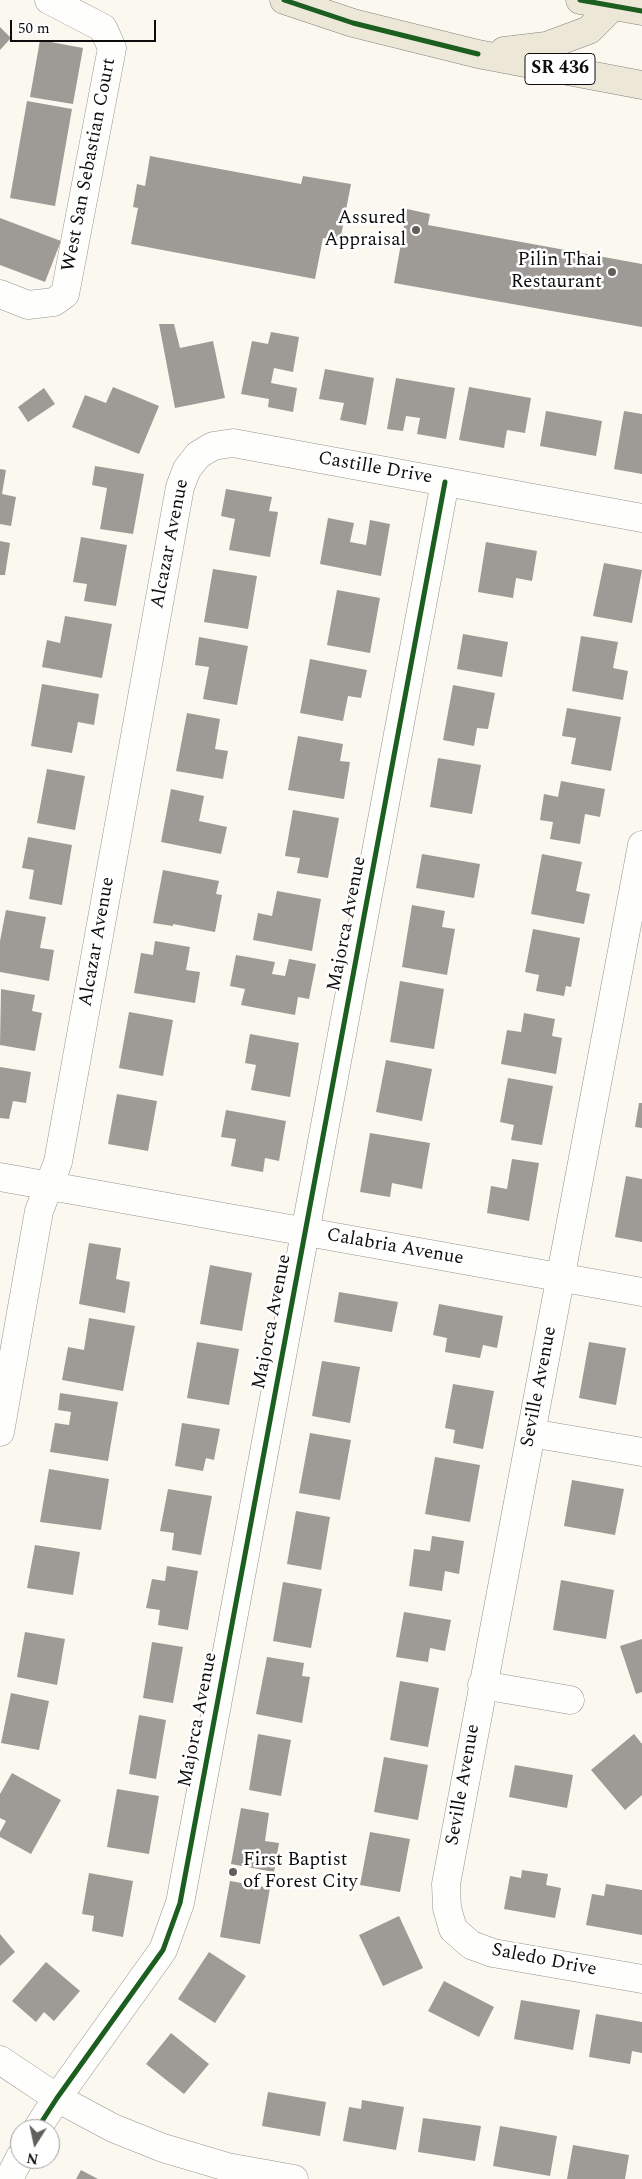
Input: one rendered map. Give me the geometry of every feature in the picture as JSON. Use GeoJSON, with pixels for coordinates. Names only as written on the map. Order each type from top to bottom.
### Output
{"type":"FeatureCollection","features":[{"type":"Feature","properties":{"kind":"main road","name":"SR 436"},"geometry":{"type":"LineString","coordinates":[[284,0],[353,23],[478,54],[642,84]]}},
{"type":"Feature","properties":{"kind":"main road"},"geometry":{"type":"LineString","coordinates":[[580,0],[642,11]]}},
{"type":"Feature","properties":{"kind":"main road"},"geometry":{"type":"LineString","coordinates":[[478,54],[546,46],[589,30],[613,6]]}},
{"type":"Feature","properties":{"kind":"street","name":"West San Sebastian Court"},"geometry":{"type":"LineString","coordinates":[[0,294],[28,305],[54,302],[65,294],[112,48],[103,28],[49,0]]}},
{"type":"Feature","properties":{"kind":"street","name":"Castille Drive"},"geometry":{"type":"LineString","coordinates":[[198,455],[213,446],[233,443],[642,518]]}},
{"type":"Feature","properties":{"kind":"street","name":"Alcazar Avenue"},"geometry":{"type":"LineString","coordinates":[[0,1432],[39,1212],[60,1152],[180,487],[187,469],[198,455]]}},
{"type":"Feature","properties":{"kind":"street","name":"Majorca Avenue"},"geometry":{"type":"LineString","coordinates":[[43,2119],[163,1950],[180,1903],[445,482]]}},
{"type":"Feature","properties":{"kind":"street","name":"Seville Avenue"},"geometry":{"type":"LineString","coordinates":[[453,1929],[447,1908],[446,1884],[482,1685],[642,845]]}},
{"type":"Feature","properties":{"kind":"street","name":"Calabria Avenue"},"geometry":{"type":"LineString","coordinates":[[0,1177],[642,1292]]}},
{"type":"Feature","properties":{"kind":"street"},"geometry":{"type":"LineString","coordinates":[[531,1433],[642,1452]]}},
{"type":"Feature","properties":{"kind":"street"},"geometry":{"type":"LineString","coordinates":[[482,1685],[570,1700]]}},
{"type":"Feature","properties":{"kind":"street","name":"Saledo Drive"},"geometry":{"type":"LineString","coordinates":[[453,1929],[471,1945],[494,1954],[642,1979]]}},
{"type":"Feature","properties":{"kind":"street"},"geometry":{"type":"LineString","coordinates":[[0,2060],[57,2098],[113,2128],[163,2148],[227,2167],[294,2179]]}},
{"type":"Feature","properties":{"kind":"building"},"geometry":{"type":"Polygon","coordinates":[[[0,27],[11,38],[0,50],[0,27]]]}},
{"type":"Feature","properties":{"kind":"building"},"geometry":{"type":"Polygon","coordinates":[[[40,40],[83,48],[73,104],[30,97],[40,40]]]}},
{"type":"Feature","properties":{"kind":"building"},"geometry":{"type":"Polygon","coordinates":[[[27,101],[72,109],[55,206],[10,198],[27,101]]]}},
{"type":"Feature","properties":{"kind":"building"},"geometry":{"type":"Polygon","coordinates":[[[150,156],[301,184],[303,176],[351,184],[340,241],[323,238],[315,279],[131,244],[138,208],[133,207],[137,184],[145,186],[150,156]]]}},
{"type":"Feature","properties":{"kind":"building"},"geometry":{"type":"Polygon","coordinates":[[[407,209],[430,214],[428,225],[642,264],[642,327],[394,283],[407,209]]]}},
{"type":"Feature","properties":{"kind":"building"},"geometry":{"type":"Polygon","coordinates":[[[0,218],[61,241],[45,282],[0,265],[0,218]]]}},
{"type":"Feature","properties":{"kind":"building"},"geometry":{"type":"Polygon","coordinates":[[[159,324],[174,324],[180,348],[213,341],[225,398],[175,408],[159,324]]]}},
{"type":"Feature","properties":{"kind":"building"},"geometry":{"type":"Polygon","coordinates":[[[271,332],[299,337],[293,372],[274,368],[271,383],[297,388],[293,412],[268,407],[269,399],[241,394],[252,341],[268,344],[271,332]]]}},
{"type":"Feature","properties":{"kind":"building"},"geometry":{"type":"Polygon","coordinates":[[[325,369],[374,378],[366,425],[340,420],[344,403],[319,399],[325,369]]]}},
{"type":"Feature","properties":{"kind":"building"},"geometry":{"type":"Polygon","coordinates":[[[396,378],[455,388],[446,439],[417,434],[420,418],[406,416],[403,431],[387,429],[396,378]]]}},
{"type":"Feature","properties":{"kind":"building"},"geometry":{"type":"Polygon","coordinates":[[[113,387],[159,406],[139,454],[72,427],[85,395],[106,403],[113,387]]]}},
{"type":"Feature","properties":{"kind":"building"},"geometry":{"type":"Polygon","coordinates":[[[469,387],[531,398],[525,433],[507,430],[504,448],[459,440],[469,387]]]}},
{"type":"Feature","properties":{"kind":"building"},"geometry":{"type":"Polygon","coordinates":[[[44,388],[55,404],[28,422],[18,407],[44,388]]]}},
{"type":"Feature","properties":{"kind":"building"},"geometry":{"type":"Polygon","coordinates":[[[546,411],[602,421],[596,456],[540,446],[546,411]]]}},
{"type":"Feature","properties":{"kind":"building"},"geometry":{"type":"Polygon","coordinates":[[[624,411],[642,414],[642,474],[614,469],[624,411]]]}},
{"type":"Feature","properties":{"kind":"building"},"geometry":{"type":"Polygon","coordinates":[[[95,466],[144,474],[133,534],[100,529],[107,488],[92,485],[95,466]]]}},
{"type":"Feature","properties":{"kind":"building"},"geometry":{"type":"Polygon","coordinates":[[[0,469],[6,470],[2,494],[16,497],[11,526],[0,524],[0,469]]]}},
{"type":"Feature","properties":{"kind":"building"},"geometry":{"type":"Polygon","coordinates":[[[226,489],[272,497],[269,511],[278,512],[270,557],[229,550],[235,519],[221,516],[226,489]]]}},
{"type":"Feature","properties":{"kind":"building"},"geometry":{"type":"Polygon","coordinates":[[[328,518],[354,523],[350,542],[366,545],[370,520],[390,524],[381,576],[320,564],[328,518]]]}},
{"type":"Feature","properties":{"kind":"building"},"geometry":{"type":"Polygon","coordinates":[[[81,537],[127,545],[116,606],[84,601],[87,584],[73,582],[81,537]]]}},
{"type":"Feature","properties":{"kind":"building"},"geometry":{"type":"Polygon","coordinates":[[[0,541],[10,543],[5,575],[0,575],[0,541]]]}},
{"type":"Feature","properties":{"kind":"building"},"geometry":{"type":"Polygon","coordinates":[[[486,542],[537,551],[532,581],[516,578],[513,598],[478,592],[486,542]]]}},
{"type":"Feature","properties":{"kind":"building"},"geometry":{"type":"Polygon","coordinates":[[[604,563],[642,570],[632,623],[593,616],[604,563]]]}},
{"type":"Feature","properties":{"kind":"building"},"geometry":{"type":"Polygon","coordinates":[[[213,569],[257,576],[248,629],[204,622],[213,569]]]}},
{"type":"Feature","properties":{"kind":"building"},"geometry":{"type":"Polygon","coordinates":[[[337,590],[380,598],[370,653],[327,645],[337,590]]]}},
{"type":"Feature","properties":{"kind":"building"},"geometry":{"type":"Polygon","coordinates":[[[65,616],[112,624],[102,678],[42,667],[47,640],[60,643],[65,616]]]}},
{"type":"Feature","properties":{"kind":"building"},"geometry":{"type":"Polygon","coordinates":[[[463,634],[508,642],[502,677],[457,669],[463,634]]]}},
{"type":"Feature","properties":{"kind":"building"},"geometry":{"type":"Polygon","coordinates":[[[581,636],[618,642],[613,668],[628,671],[623,700],[572,691],[581,636]]]}},
{"type":"Feature","properties":{"kind":"building"},"geometry":{"type":"Polygon","coordinates":[[[199,637],[248,646],[237,705],[203,699],[209,667],[195,665],[199,637]]]}},
{"type":"Feature","properties":{"kind":"building"},"geometry":{"type":"Polygon","coordinates":[[[310,659],[367,670],[361,698],[348,696],[343,721],[300,713],[310,659]]]}},
{"type":"Feature","properties":{"kind":"building"},"geometry":{"type":"Polygon","coordinates":[[[42,684],[99,694],[94,725],[78,722],[72,753],[31,746],[42,684]]]}},
{"type":"Feature","properties":{"kind":"building"},"geometry":{"type":"Polygon","coordinates":[[[453,685],[495,693],[488,729],[477,728],[474,746],[443,740],[453,685]]]}},
{"type":"Feature","properties":{"kind":"building"},"geometry":{"type":"Polygon","coordinates":[[[567,708],[621,717],[611,771],[571,764],[576,738],[562,736],[567,708]]]}},
{"type":"Feature","properties":{"kind":"building"},"geometry":{"type":"Polygon","coordinates":[[[187,713],[220,719],[215,749],[228,751],[223,779],[176,771],[187,713]]]}},
{"type":"Feature","properties":{"kind":"building"},"geometry":{"type":"Polygon","coordinates":[[[298,736],[343,744],[340,761],[350,762],[344,799],[288,790],[298,736]]]}},
{"type":"Feature","properties":{"kind":"building"},"geometry":{"type":"Polygon","coordinates":[[[438,758],[481,765],[472,814],[430,807],[438,758]]]}},
{"type":"Feature","properties":{"kind":"building"},"geometry":{"type":"Polygon","coordinates":[[[47,769],[85,776],[75,830],[37,823],[47,769]]]}},
{"type":"Feature","properties":{"kind":"building"},"geometry":{"type":"Polygon","coordinates":[[[561,781],[605,789],[600,817],[585,814],[580,844],[550,839],[553,822],[540,820],[544,794],[558,797],[561,781]]]}},
{"type":"Feature","properties":{"kind":"building"},"geometry":{"type":"Polygon","coordinates":[[[171,789],[204,796],[199,821],[227,827],[221,854],[161,842],[171,789]]]}},
{"type":"Feature","properties":{"kind":"building"},"geometry":{"type":"Polygon","coordinates":[[[293,810],[339,818],[328,878],[297,873],[300,858],[285,856],[293,810]]]}},
{"type":"Feature","properties":{"kind":"building"},"geometry":{"type":"Polygon","coordinates":[[[28,837],[72,845],[62,905],[29,899],[34,870],[22,868],[28,837]]]}},
{"type":"Feature","properties":{"kind":"building"},"geometry":{"type":"Polygon","coordinates":[[[422,854],[480,864],[474,898],[416,888],[422,854]]]}},
{"type":"Feature","properties":{"kind":"building"},"geometry":{"type":"Polygon","coordinates":[[[542,854],[582,862],[576,891],[590,894],[584,924],[531,914],[542,854]]]}},
{"type":"Feature","properties":{"kind":"building"},"geometry":{"type":"Polygon","coordinates":[[[163,870],[219,881],[216,894],[222,895],[215,932],[173,924],[173,926],[153,923],[163,870]]]}},
{"type":"Feature","properties":{"kind":"building"},"geometry":{"type":"Polygon","coordinates":[[[277,891],[321,899],[312,951],[253,940],[258,913],[272,916],[277,891]]]}},
{"type":"Feature","properties":{"kind":"building"},"geometry":{"type":"Polygon","coordinates":[[[412,905],[445,911],[442,927],[455,929],[447,975],[402,967],[412,905]]]}},
{"type":"Feature","properties":{"kind":"building"},"geometry":{"type":"Polygon","coordinates":[[[6,910],[46,917],[40,948],[54,950],[49,981],[0,972],[0,941],[6,910]]]}},
{"type":"Feature","properties":{"kind":"building"},"geometry":{"type":"Polygon","coordinates":[[[533,929],[580,938],[571,987],[566,986],[564,996],[536,991],[539,975],[525,972],[533,929]]]}},
{"type":"Feature","properties":{"kind":"building"},"geometry":{"type":"Polygon","coordinates":[[[155,941],[190,947],[186,970],[200,972],[195,1003],[134,993],[141,953],[153,955],[155,941]]]}},
{"type":"Feature","properties":{"kind":"building"},"geometry":{"type":"Polygon","coordinates":[[[236,955],[275,962],[272,974],[285,976],[289,959],[316,964],[309,999],[298,997],[295,1015],[241,1005],[245,989],[230,986],[236,955]]]}},
{"type":"Feature","properties":{"kind":"building"},"geometry":{"type":"Polygon","coordinates":[[[400,981],[444,989],[434,1049],[390,1042],[400,981]]]}},
{"type":"Feature","properties":{"kind":"building"},"geometry":{"type":"Polygon","coordinates":[[[1,989],[35,995],[32,1011],[42,1013],[35,1051],[0,1045],[1,989]]]}},
{"type":"Feature","properties":{"kind":"building"},"geometry":{"type":"Polygon","coordinates":[[[129,1012],[173,1020],[163,1076],[119,1068],[129,1012]]]}},
{"type":"Feature","properties":{"kind":"building"},"geometry":{"type":"Polygon","coordinates":[[[524,1013],[555,1019],[552,1036],[562,1038],[556,1074],[501,1064],[507,1030],[521,1032],[524,1013]]]}},
{"type":"Feature","properties":{"kind":"building"},"geometry":{"type":"Polygon","coordinates":[[[250,1034],[299,1043],[290,1097],[251,1090],[256,1065],[245,1063],[250,1034]]]}},
{"type":"Feature","properties":{"kind":"building"},"geometry":{"type":"Polygon","coordinates":[[[386,1060],[432,1069],[422,1121],[376,1112],[386,1060]]]}},
{"type":"Feature","properties":{"kind":"building"},"geometry":{"type":"Polygon","coordinates":[[[0,1067],[31,1072],[26,1103],[13,1101],[9,1119],[0,1118],[0,1067]]]}},
{"type":"Feature","properties":{"kind":"building"},"geometry":{"type":"Polygon","coordinates":[[[508,1078],[553,1086],[542,1145],[511,1140],[514,1125],[500,1122],[508,1078]]]}},
{"type":"Feature","properties":{"kind":"building"},"geometry":{"type":"Polygon","coordinates":[[[117,1094],[157,1101],[148,1151],[108,1144],[117,1094]]]}},
{"type":"Feature","properties":{"kind":"building"},"geometry":{"type":"Polygon","coordinates":[[[639,1103],[642,1103],[642,1128],[635,1127],[639,1103]]]}},
{"type":"Feature","properties":{"kind":"building"},"geometry":{"type":"Polygon","coordinates":[[[226,1110],[286,1121],[279,1161],[265,1158],[263,1172],[231,1166],[236,1139],[221,1137],[226,1110]]]}},
{"type":"Feature","properties":{"kind":"building"},"geometry":{"type":"Polygon","coordinates":[[[370,1133],[430,1143],[422,1189],[392,1183],[390,1197],[360,1192],[370,1133]]]}},
{"type":"Feature","properties":{"kind":"building"},"geometry":{"type":"Polygon","coordinates":[[[512,1159],[539,1163],[529,1221],[487,1213],[491,1186],[507,1189],[512,1159]]]}},
{"type":"Feature","properties":{"kind":"building"},"geometry":{"type":"Polygon","coordinates":[[[626,1176],[642,1179],[642,1242],[615,1237],[626,1176]]]}},
{"type":"Feature","properties":{"kind":"building"},"geometry":{"type":"Polygon","coordinates":[[[89,1243],[121,1248],[116,1279],[130,1282],[125,1313],[79,1304],[89,1243]]]}},
{"type":"Feature","properties":{"kind":"building"},"geometry":{"type":"Polygon","coordinates":[[[210,1265],[252,1273],[242,1331],[200,1324],[210,1265]]]}},
{"type":"Feature","properties":{"kind":"building"},"geometry":{"type":"Polygon","coordinates":[[[339,1292],[398,1302],[392,1332],[334,1322],[339,1292]]]}},
{"type":"Feature","properties":{"kind":"building"},"geometry":{"type":"Polygon","coordinates":[[[439,1304],[503,1316],[497,1348],[483,1345],[480,1358],[445,1352],[447,1338],[433,1335],[439,1304]]]}},
{"type":"Feature","properties":{"kind":"building"},"geometry":{"type":"Polygon","coordinates":[[[89,1318],[135,1326],[123,1391],[62,1380],[68,1347],[84,1350],[89,1318]]]}},
{"type":"Feature","properties":{"kind":"building"},"geometry":{"type":"Polygon","coordinates":[[[197,1342],[239,1349],[229,1405],[187,1398],[197,1342]]]}},
{"type":"Feature","properties":{"kind":"building"},"geometry":{"type":"Polygon","coordinates":[[[589,1342],[626,1348],[616,1405],[579,1398],[589,1342]]]}},
{"type":"Feature","properties":{"kind":"building"},"geometry":{"type":"Polygon","coordinates":[[[322,1361],[360,1367],[350,1423],[312,1416],[322,1361]]]}},
{"type":"Feature","properties":{"kind":"building"},"geometry":{"type":"Polygon","coordinates":[[[453,1384],[494,1391],[483,1449],[453,1443],[455,1430],[445,1428],[453,1384]]]}},
{"type":"Feature","properties":{"kind":"building"},"geometry":{"type":"Polygon","coordinates":[[[60,1393],[118,1402],[108,1461],[50,1452],[55,1423],[69,1425],[71,1412],[58,1410],[60,1393]]]}},
{"type":"Feature","properties":{"kind":"building"},"geometry":{"type":"Polygon","coordinates":[[[182,1423],[220,1429],[214,1460],[206,1458],[203,1471],[175,1466],[182,1423]]]}},
{"type":"Feature","properties":{"kind":"building"},"geometry":{"type":"Polygon","coordinates":[[[310,1433],[351,1440],[340,1500],[299,1493],[310,1433]]]}},
{"type":"Feature","properties":{"kind":"building"},"geometry":{"type":"Polygon","coordinates":[[[435,1457],[480,1465],[470,1522],[425,1514],[435,1457]]]}},
{"type":"Feature","properties":{"kind":"building"},"geometry":{"type":"Polygon","coordinates":[[[49,1469],[109,1479],[101,1530],[40,1522],[49,1469]]]}},
{"type":"Feature","properties":{"kind":"building"},"geometry":{"type":"Polygon","coordinates":[[[572,1480],[624,1489],[615,1535],[564,1526],[572,1480]]]}},
{"type":"Feature","properties":{"kind":"building"},"geometry":{"type":"Polygon","coordinates":[[[168,1489],[212,1496],[201,1555],[172,1550],[174,1533],[160,1531],[168,1489]]]}},
{"type":"Feature","properties":{"kind":"building"},"geometry":{"type":"Polygon","coordinates":[[[296,1511],[330,1517],[321,1570],[287,1564],[296,1511]]]}},
{"type":"Feature","properties":{"kind":"building"},"geometry":{"type":"Polygon","coordinates":[[[432,1536],[464,1541],[459,1574],[445,1571],[442,1591],[409,1586],[414,1549],[430,1551],[432,1536]]]}},
{"type":"Feature","properties":{"kind":"building"},"geometry":{"type":"Polygon","coordinates":[[[35,1545],[80,1552],[73,1595],[27,1588],[35,1545]]]}},
{"type":"Feature","properties":{"kind":"building"},"geometry":{"type":"Polygon","coordinates":[[[167,1566],[198,1571],[188,1630],[158,1625],[160,1610],[146,1608],[152,1579],[165,1581],[167,1566]]]}},
{"type":"Feature","properties":{"kind":"building"},"geometry":{"type":"Polygon","coordinates":[[[561,1580],[614,1590],[606,1639],[553,1630],[561,1580]]]}},
{"type":"Feature","properties":{"kind":"building"},"geometry":{"type":"Polygon","coordinates":[[[283,1582],[322,1589],[311,1648],[273,1641],[283,1582]]]}},
{"type":"Feature","properties":{"kind":"building"},"geometry":{"type":"Polygon","coordinates":[[[404,1612],[451,1620],[445,1651],[430,1648],[428,1662],[396,1657],[404,1612]]]}},
{"type":"Feature","properties":{"kind":"building"},"geometry":{"type":"Polygon","coordinates":[[[25,1632],[65,1639],[57,1685],[17,1677],[25,1632]]]}},
{"type":"Feature","properties":{"kind":"building"},"geometry":{"type":"Polygon","coordinates":[[[642,1639],[642,1692],[636,1694],[620,1646],[642,1639]]]}},
{"type":"Feature","properties":{"kind":"building"},"geometry":{"type":"Polygon","coordinates":[[[152,1642],[183,1647],[173,1703],[143,1698],[152,1642]]]}},
{"type":"Feature","properties":{"kind":"building"},"geometry":{"type":"Polygon","coordinates":[[[267,1657],[304,1663],[302,1676],[310,1677],[302,1723],[256,1714],[267,1657]]]}},
{"type":"Feature","properties":{"kind":"building"},"geometry":{"type":"Polygon","coordinates":[[[400,1681],[439,1688],[428,1747],[390,1740],[400,1681]]]}},
{"type":"Feature","properties":{"kind":"building"},"geometry":{"type":"Polygon","coordinates":[[[11,1693],[49,1701],[39,1750],[1,1743],[11,1693]]]}},
{"type":"Feature","properties":{"kind":"building"},"geometry":{"type":"Polygon","coordinates":[[[139,1715],[166,1720],[156,1779],[129,1774],[139,1715]]]}},
{"type":"Feature","properties":{"kind":"building"},"geometry":{"type":"Polygon","coordinates":[[[258,1734],[291,1740],[281,1796],[249,1790],[258,1734]]]}},
{"type":"Feature","properties":{"kind":"building"},"geometry":{"type":"Polygon","coordinates":[[[634,1734],[642,1744],[642,1795],[625,1810],[591,1770],[634,1734]]]}},
{"type":"Feature","properties":{"kind":"building"},"geometry":{"type":"Polygon","coordinates":[[[384,1757],[428,1765],[418,1820],[374,1812],[384,1757]]]}},
{"type":"Feature","properties":{"kind":"building"},"geometry":{"type":"Polygon","coordinates":[[[515,1765],[573,1775],[567,1808],[509,1797],[515,1765]]]}},
{"type":"Feature","properties":{"kind":"building"},"geometry":{"type":"Polygon","coordinates":[[[12,1773],[61,1800],[31,1854],[0,1837],[0,1832],[6,1821],[0,1818],[0,1794],[12,1773]]]}},
{"type":"Feature","properties":{"kind":"building"},"geometry":{"type":"Polygon","coordinates":[[[117,1789],[159,1796],[149,1854],[107,1847],[117,1789]]]}},
{"type":"Feature","properties":{"kind":"building"},"geometry":{"type":"Polygon","coordinates":[[[241,1808],[269,1813],[265,1841],[279,1843],[274,1872],[231,1864],[241,1808]]]}},
{"type":"Feature","properties":{"kind":"building"},"geometry":{"type":"Polygon","coordinates":[[[370,1832],[410,1839],[400,1892],[360,1885],[370,1832]]]}},
{"type":"Feature","properties":{"kind":"building"},"geometry":{"type":"Polygon","coordinates":[[[522,1870],[548,1874],[546,1885],[561,1888],[555,1918],[504,1909],[510,1876],[521,1878],[522,1870]]]}},
{"type":"Feature","properties":{"kind":"building"},"geometry":{"type":"Polygon","coordinates":[[[89,1873],[133,1881],[123,1937],[92,1931],[94,1916],[82,1914],[89,1873]]]}},
{"type":"Feature","properties":{"kind":"building"},"geometry":{"type":"Polygon","coordinates":[[[230,1881],[270,1888],[260,1944],[220,1937],[230,1881]]]}},
{"type":"Feature","properties":{"kind":"building"},"geometry":{"type":"Polygon","coordinates":[[[606,1884],[642,1890],[642,1935],[586,1925],[592,1894],[604,1896],[606,1884]]]}},
{"type":"Feature","properties":{"kind":"building"},"geometry":{"type":"Polygon","coordinates":[[[399,1916],[423,1968],[383,1986],[359,1935],[399,1916]]]}},
{"type":"Feature","properties":{"kind":"building"},"geometry":{"type":"Polygon","coordinates":[[[0,1934],[15,1952],[0,1966],[0,1934]]]}},
{"type":"Feature","properties":{"kind":"building"},"geometry":{"type":"Polygon","coordinates":[[[209,1952],[246,1976],[215,2023],[178,1999],[209,1952]]]}},
{"type":"Feature","properties":{"kind":"building"},"geometry":{"type":"Polygon","coordinates":[[[46,1962],[80,1991],[54,2021],[44,2012],[36,2022],[12,2001],[46,1962]]]}},
{"type":"Feature","properties":{"kind":"building"},"geometry":{"type":"Polygon","coordinates":[[[444,1981],[494,2007],[479,2037],[428,2011],[444,1981]]]}},
{"type":"Feature","properties":{"kind":"building"},"geometry":{"type":"Polygon","coordinates":[[[521,2000],[580,2010],[573,2050],[514,2039],[521,2000]]]}},
{"type":"Feature","properties":{"kind":"building"},"geometry":{"type":"Polygon","coordinates":[[[596,2014],[642,2022],[642,2053],[632,2051],[630,2064],[589,2057],[596,2014]]]}},
{"type":"Feature","properties":{"kind":"building"},"geometry":{"type":"Polygon","coordinates":[[[171,2033],[209,2064],[184,2094],[146,2064],[171,2033]]]}},
{"type":"Feature","properties":{"kind":"building"},"geometry":{"type":"Polygon","coordinates":[[[268,2092],[326,2102],[320,2136],[262,2126],[268,2092]]]}},
{"type":"Feature","properties":{"kind":"building"},"geometry":{"type":"Polygon","coordinates":[[[362,2100],[404,2107],[396,2150],[343,2141],[349,2107],[361,2109],[362,2100]]]}},
{"type":"Feature","properties":{"kind":"building"},"geometry":{"type":"Polygon","coordinates":[[[423,2118],[481,2126],[475,2161],[418,2152],[423,2118]]]}},
{"type":"Feature","properties":{"kind":"building"},"geometry":{"type":"Polygon","coordinates":[[[500,2126],[557,2136],[550,2176],[493,2166],[500,2126]]]}},
{"type":"Feature","properties":{"kind":"building"},"geometry":{"type":"Polygon","coordinates":[[[573,2145],[629,2155],[625,2179],[567,2179],[573,2145]]]}},
{"type":"Feature","properties":{"kind":"building"},"geometry":{"type":"Polygon","coordinates":[[[81,2170],[98,2179],[76,2179],[81,2170]]]}},
{"type":"Feature","properties":{"kind":"cycle path"},"geometry":{"type":"LineString","coordinates":[[284,0],[353,23],[478,54]]}},
{"type":"Feature","properties":{"kind":"cycle path"},"geometry":{"type":"LineString","coordinates":[[580,0],[642,11]]}},
{"type":"Feature","properties":{"kind":"cycle path"},"geometry":{"type":"LineString","coordinates":[[43,2119],[163,1950],[180,1903],[445,482]]}},
{"type":"Feature","properties":{"kind":"place","name":"Assured Appraisal"},"geometry":{"type":"Point","coordinates":[416,230]}},
{"type":"Feature","properties":{"kind":"place","name":"Pilin Thai Restaurant"},"geometry":{"type":"Point","coordinates":[612,272]}},
{"type":"Feature","properties":{"kind":"place","name":"First Baptist of Forest City"},"geometry":{"type":"Point","coordinates":[233,1872]}}]}
